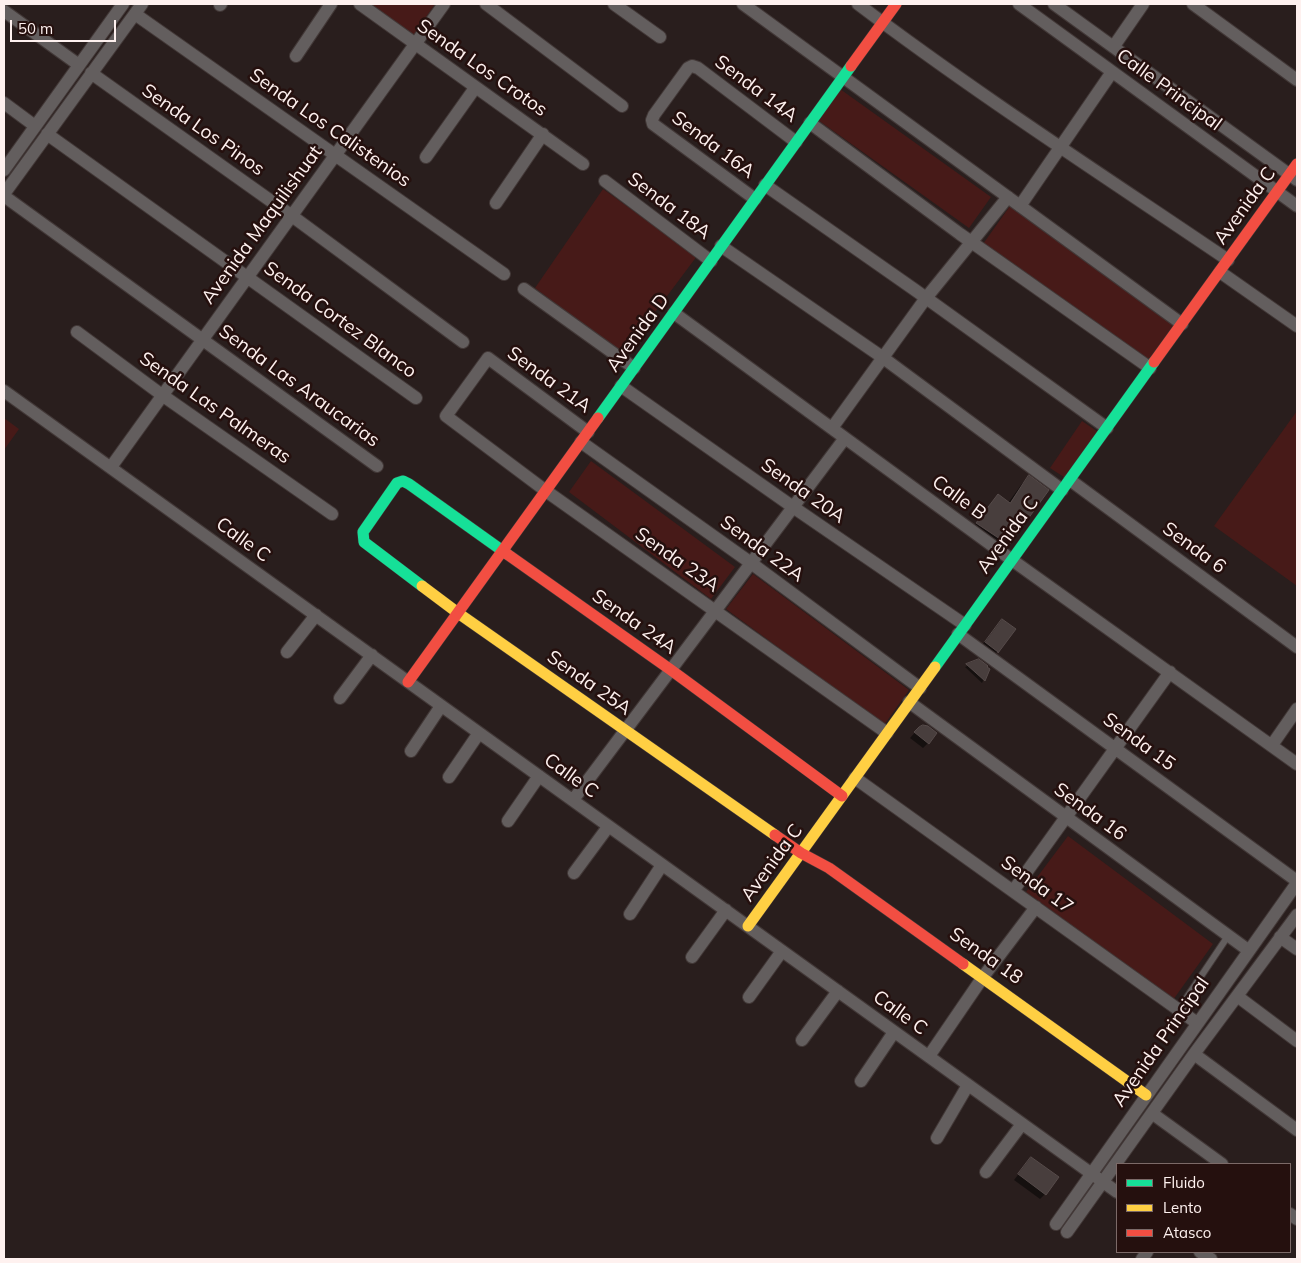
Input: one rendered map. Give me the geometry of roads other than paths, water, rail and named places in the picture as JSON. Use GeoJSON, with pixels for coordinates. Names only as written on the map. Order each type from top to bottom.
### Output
{"type":"FeatureCollection","features":[{"type":"Feature","properties":{"kind":"street"},"geometry":{"type":"LineString","coordinates":[[4,170],[122,4]]}},
{"type":"Feature","properties":{"kind":"street"},"geometry":{"type":"LineString","coordinates":[[296,56],[332,4]]}},
{"type":"Feature","properties":{"kind":"street","name":"Senda Los Crotos"},"geometry":{"type":"LineString","coordinates":[[360,4],[583,164]]}},
{"type":"Feature","properties":{"kind":"street","name":"Avenida Maquilishuat"},"geometry":{"type":"LineString","coordinates":[[110,468],[444,4]]}},
{"type":"Feature","properties":{"kind":"street"},"geometry":{"type":"LineString","coordinates":[[486,4],[622,106]]}},
{"type":"Feature","properties":{"kind":"street"},"geometry":{"type":"LineString","coordinates":[[614,4],[660,37]]}},
{"type":"Feature","properties":{"kind":"street"},"geometry":{"type":"LineString","coordinates":[[743,4],[1182,324]]}},
{"type":"Feature","properties":{"kind":"street"},"geometry":{"type":"LineString","coordinates":[[858,4],[1060,147],[1228,260]]}},
{"type":"Feature","properties":{"kind":"street","name":"Avenida D"},"geometry":{"type":"LineString","coordinates":[[408,682],[896,4]]}},
{"type":"Feature","properties":{"kind":"street","name":"Calle Principal"},"geometry":{"type":"LineString","coordinates":[[1020,4],[1297,206]]}},
{"type":"Feature","properties":{"kind":"street","name":"Calle Principal"},"geometry":{"type":"LineString","coordinates":[[1054,4],[1295,173]]}},
{"type":"Feature","properties":{"kind":"street"},"geometry":{"type":"LineString","coordinates":[[1114,46],[1143,4]]}},
{"type":"Feature","properties":{"kind":"street"},"geometry":{"type":"LineString","coordinates":[[1193,4],[1297,80]]}},
{"type":"Feature","properties":{"kind":"street"},"geometry":{"type":"LineString","coordinates":[[4,195],[90,73],[139,9]]}},
{"type":"Feature","properties":{"kind":"street","name":"Senda Los Calistenios"},"geometry":{"type":"LineString","coordinates":[[139,9],[335,155],[504,274]]}},
{"type":"Feature","properties":{"kind":"street"},"geometry":{"type":"LineString","coordinates":[[4,11],[79,65]]}},
{"type":"Feature","properties":{"kind":"street","name":"Senda 16A"},"geometry":{"type":"LineString","coordinates":[[692,66],[688,68],[654,115],[653,124],[755,199]]}},
{"type":"Feature","properties":{"kind":"street","name":"Senda 14A"},"geometry":{"type":"LineString","coordinates":[[692,66],[796,142]]}},
{"type":"Feature","properties":{"kind":"street"},"geometry":{"type":"LineString","coordinates":[[1020,206],[1112,72]]}},
{"type":"Feature","properties":{"kind":"street","name":"Senda Los Pinos"},"geometry":{"type":"LineString","coordinates":[[90,73],[292,216],[463,342]]}},
{"type":"Feature","properties":{"kind":"street"},"geometry":{"type":"LineString","coordinates":[[426,157],[476,88]]}},
{"type":"Feature","properties":{"kind":"street"},"geometry":{"type":"LineString","coordinates":[[4,103],[35,126]]}},
{"type":"Feature","properties":{"kind":"street"},"geometry":{"type":"LineString","coordinates":[[810,123],[971,242],[1150,368]]}},
{"type":"Feature","properties":{"kind":"street","name":"Senda Cortez Blanco"},"geometry":{"type":"LineString","coordinates":[[47,134],[416,398]]}},
{"type":"Feature","properties":{"kind":"street"},"geometry":{"type":"LineString","coordinates":[[496,203],[543,134]]}},
{"type":"Feature","properties":{"kind":"street","name":"Avenida C"},"geometry":{"type":"LineString","coordinates":[[748,926],[1277,192],[1295,173]]}},
{"type":"Feature","properties":{"kind":"street","name":"Senda 18A"},"geometry":{"type":"LineString","coordinates":[[605,181],[711,261]]}},
{"type":"Feature","properties":{"kind":"street"},"geometry":{"type":"LineString","coordinates":[[765,186],[926,298],[1107,428]]}},
{"type":"Feature","properties":{"kind":"street","name":"Senda Las Araucarias"},"geometry":{"type":"LineString","coordinates":[[4,195],[377,466]]}},
{"type":"Feature","properties":{"kind":"street"},"geometry":{"type":"LineString","coordinates":[[832,428],[926,298],[1008,197]]}},
{"type":"Feature","properties":{"kind":"street","name":"Senda 6"},"geometry":{"type":"LineString","coordinates":[[722,246],[1297,647]]}},
{"type":"Feature","properties":{"kind":"street"},"geometry":{"type":"LineString","coordinates":[[1220,272],[1297,326]]}},
{"type":"Feature","properties":{"kind":"street"},"geometry":{"type":"LineString","coordinates":[[524,289],[634,368]]}},
{"type":"Feature","properties":{"kind":"street","name":"Calle B"},"geometry":{"type":"LineString","coordinates":[[674,313],[1012,560],[1297,764]]}},
{"type":"Feature","properties":{"kind":"street","name":"Senda Las Palmeras"},"geometry":{"type":"LineString","coordinates":[[77,332],[162,395],[332,514]]}},
{"type":"Feature","properties":{"kind":"street","name":"Senda 21A"},"geometry":{"type":"LineString","coordinates":[[446,416],[488,358],[584,437]]}},
{"type":"Feature","properties":{"kind":"street","name":"Senda 20A"},"geometry":{"type":"LineString","coordinates":[[621,386],[793,507],[962,630]]}},
{"type":"Feature","properties":{"kind":"street","name":"Calle C"},"geometry":{"type":"LineString","coordinates":[[4,391],[1116,1191]]}},
{"type":"Feature","properties":{"kind":"street","name":"Senda 23A"},"geometry":{"type":"LineString","coordinates":[[446,416],[546,491],[887,733]]}},
{"type":"Feature","properties":{"kind":"street","name":"Senda 22A"},"geometry":{"type":"LineString","coordinates":[[584,437],[920,688]]}},
{"type":"Feature","properties":{"kind":"street"},"geometry":{"type":"LineString","coordinates":[[573,800],[845,438]]}},
{"type":"Feature","properties":{"kind":"street","name":"Senda 24A"},"geometry":{"type":"LineString","coordinates":[[362,537],[363,532],[397,483],[403,481],[671,670],[842,796]]}},
{"type":"Feature","properties":{"kind":"street","name":"Senda 25A"},"geometry":{"type":"LineString","coordinates":[[362,537],[364,542],[458,613],[801,853]]}},
{"type":"Feature","properties":{"kind":"street"},"geometry":{"type":"LineString","coordinates":[[287,652],[316,615]]}},
{"type":"Feature","properties":{"kind":"street","name":"Senda 15"},"geometry":{"type":"LineString","coordinates":[[962,630],[1116,748],[1297,882]]}},
{"type":"Feature","properties":{"kind":"street"},"geometry":{"type":"LineString","coordinates":[[340,698],[372,655]]}},
{"type":"Feature","properties":{"kind":"street"},"geometry":{"type":"LineString","coordinates":[[1014,891],[1170,672]]}},
{"type":"Feature","properties":{"kind":"street","name":"Senda 16"},"geometry":{"type":"LineString","coordinates":[[909,702],[1248,950]]}},
{"type":"Feature","properties":{"kind":"street"},"geometry":{"type":"LineString","coordinates":[[412,751],[441,706]]}},
{"type":"Feature","properties":{"kind":"street"},"geometry":{"type":"LineString","coordinates":[[1272,745],[1297,709]]}},
{"type":"Feature","properties":{"kind":"street"},"geometry":{"type":"LineString","coordinates":[[449,777],[479,733]]}},
{"type":"Feature","properties":{"kind":"street"},"geometry":{"type":"LineString","coordinates":[[508,821],[540,776]]}},
{"type":"Feature","properties":{"kind":"street","name":"Senda 17"},"geometry":{"type":"LineString","coordinates":[[855,778],[1197,1023]]}},
{"type":"Feature","properties":{"kind":"street"},"geometry":{"type":"LineString","coordinates":[[574,873],[608,827]]}},
{"type":"Feature","properties":{"kind":"street","name":"Senda 18"},"geometry":{"type":"LineString","coordinates":[[801,853],[829,868],[1146,1094]]}},
{"type":"Feature","properties":{"kind":"street"},"geometry":{"type":"LineString","coordinates":[[630,914],[662,865]]}},
{"type":"Feature","properties":{"kind":"street","name":"Avenida Principal"},"geometry":{"type":"LineString","coordinates":[[1056,1224],[1090,1173],[1297,882]]}},
{"type":"Feature","properties":{"kind":"street"},"geometry":{"type":"LineString","coordinates":[[929,1056],[983,977],[1036,907]]}},
{"type":"Feature","properties":{"kind":"street"},"geometry":{"type":"LineString","coordinates":[[692,957],[726,910]]}},
{"type":"Feature","properties":{"kind":"street","name":"Avenida Principal"},"geometry":{"type":"LineString","coordinates":[[1118,1163],[1194,1054],[1297,915]]}},
{"type":"Feature","properties":{"kind":"street"},"geometry":{"type":"LineString","coordinates":[[1280,937],[1297,949]]}},
{"type":"Feature","properties":{"kind":"street"},"geometry":{"type":"LineString","coordinates":[[749,997],[782,950]]}},
{"type":"Feature","properties":{"kind":"street"},"geometry":{"type":"LineString","coordinates":[[802,1040],[838,991]]}},
{"type":"Feature","properties":{"kind":"street"},"geometry":{"type":"LineString","coordinates":[[1236,996],[1297,1040]]}},
{"type":"Feature","properties":{"kind":"street"},"geometry":{"type":"LineString","coordinates":[[861,1081],[894,1032]]}},
{"type":"Feature","properties":{"kind":"street"},"geometry":{"type":"LineString","coordinates":[[1194,1054],[1297,1130]]}},
{"type":"Feature","properties":{"kind":"street"},"geometry":{"type":"LineString","coordinates":[[937,1138],[968,1085]]}},
{"type":"Feature","properties":{"kind":"street"},"geometry":{"type":"LineString","coordinates":[[1153,1114],[1221,1163]]}},
{"type":"Feature","properties":{"kind":"street"},"geometry":{"type":"LineString","coordinates":[[986,1172],[1022,1124]]}},
{"type":"Feature","properties":{"kind":"street","name":"Avenida Principal"},"geometry":{"type":"LineString","coordinates":[[1067,1232],[1116,1165]]}},
{"type":"Feature","properties":{"kind":"lane"},"geometry":{"type":"LineString","coordinates":[[1179,1009],[1228,936]]}}]}
